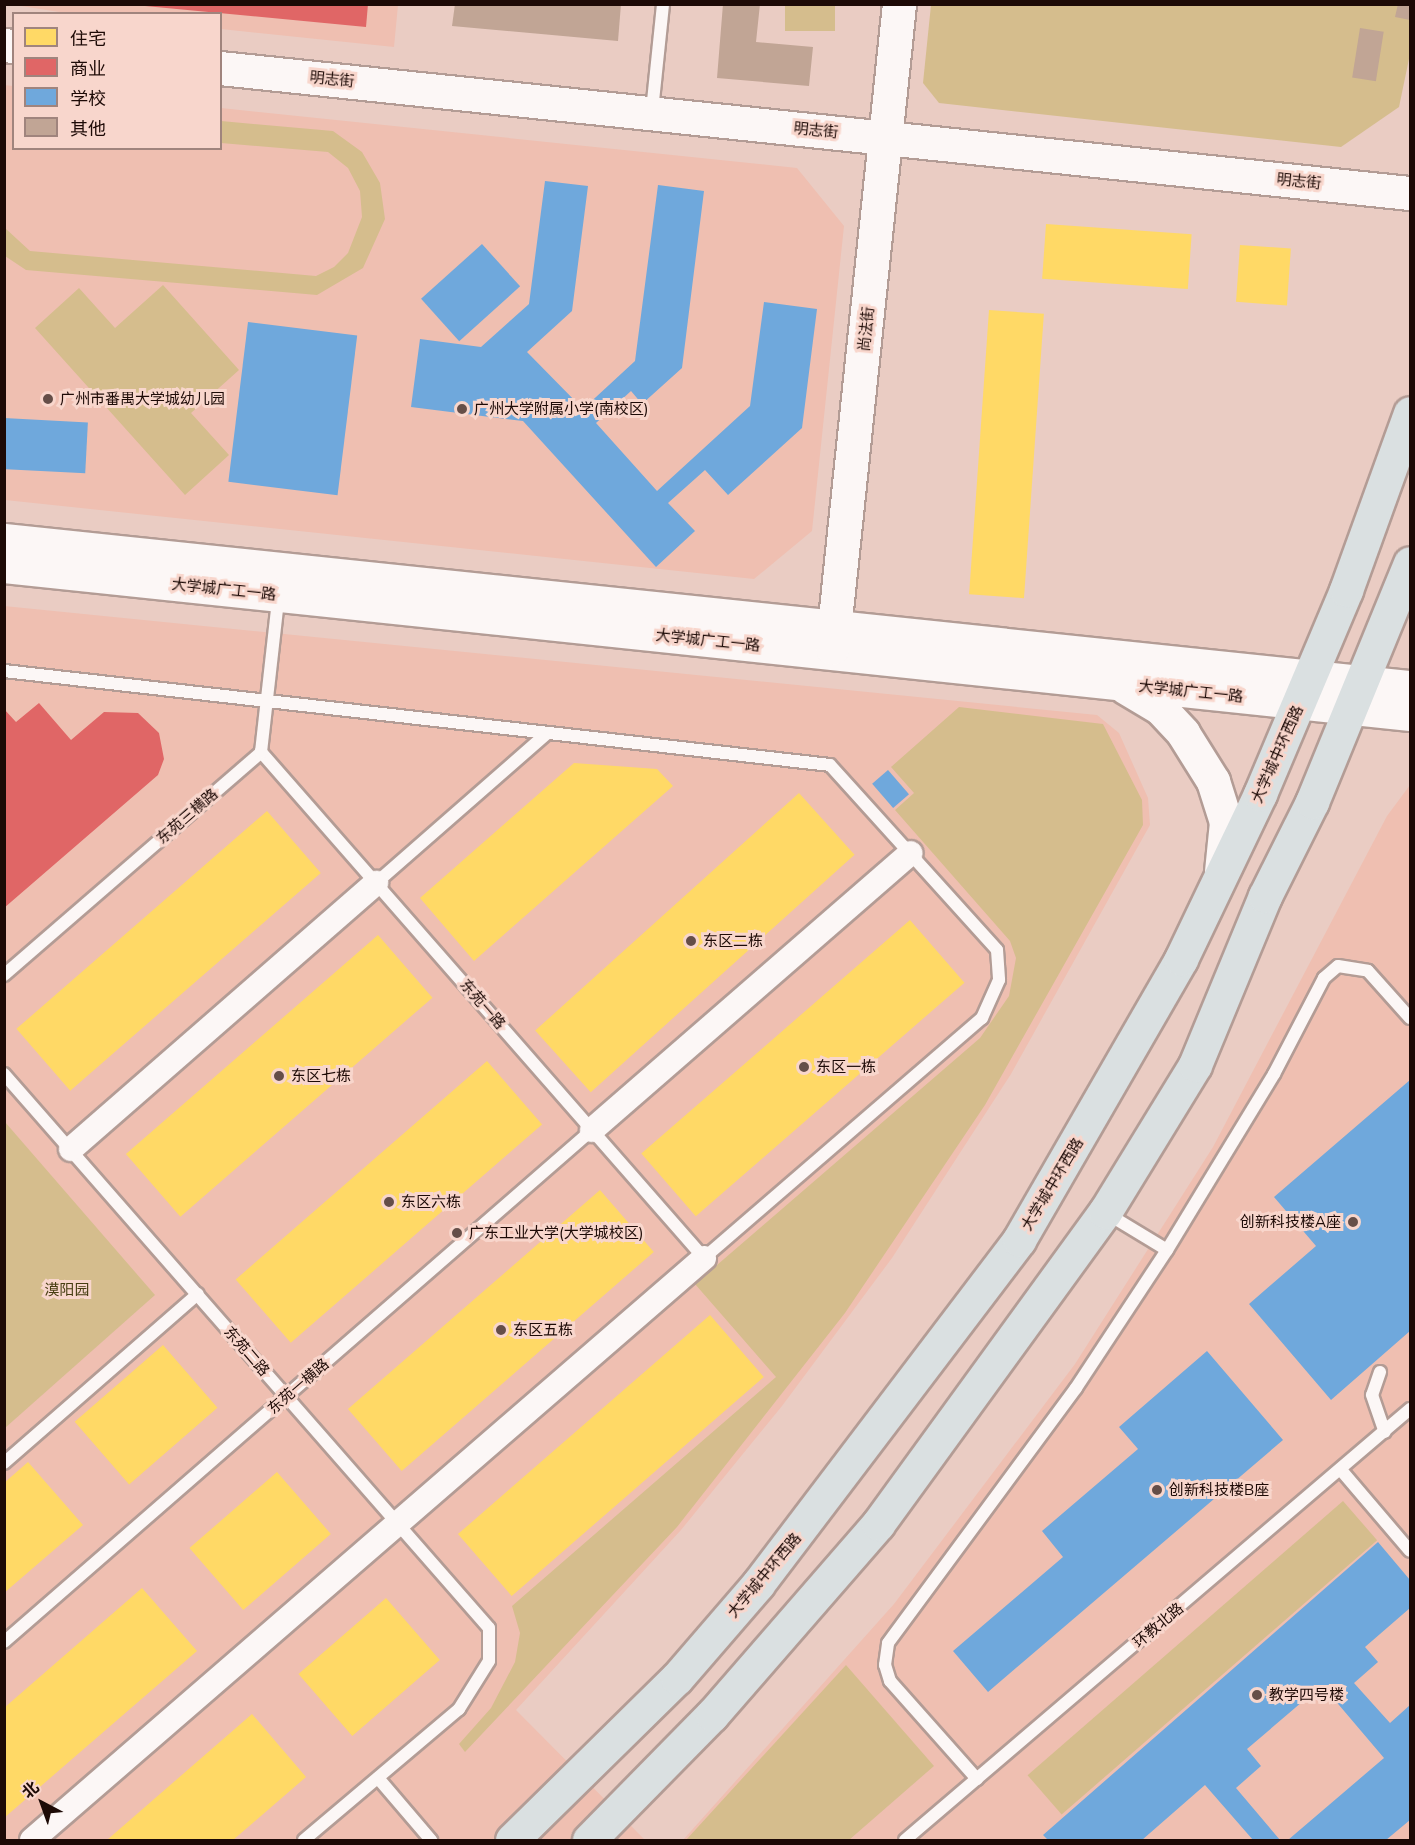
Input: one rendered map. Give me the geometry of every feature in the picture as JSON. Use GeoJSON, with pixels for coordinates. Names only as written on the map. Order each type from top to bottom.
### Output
{"type":"FeatureCollection","features":[{"type":"Feature","properties":{"kind":"main road","name":"尚法街"},"geometry":{"type":"LineString","coordinates":[[833,640],[899,4]]}},
{"type":"Feature","properties":{"kind":"main road","name":"明志街"},"geometry":{"type":"LineString","coordinates":[[222,68],[1410,192]]}},
{"type":"Feature","properties":{"kind":"main road","name":"大学城中环西路"},"geometry":{"type":"LineString","coordinates":[[512,1840],[580,1775],[758,1584],[1012,1249],[1112,1085],[1220,874],[1306,689],[1410,413]]}},
{"type":"Feature","properties":{"kind":"main road","name":"大学城广工一路"},"geometry":{"type":"LineString","coordinates":[[4,540],[833,640],[1115,683],[1306,689]]}},
{"type":"Feature","properties":{"kind":"main road"},"geometry":{"type":"LineString","coordinates":[[590,1840],[712,1715],[878,1524],[1105,1212],[1195,1065],[1358,695],[1410,563]]}},
{"type":"Feature","properties":{"kind":"main road","name":"大学城广工一路"},"geometry":{"type":"LineString","coordinates":[[4,566],[833,640],[1306,689],[1358,695],[1410,714]]}},
{"type":"Feature","properties":{"kind":"main road"},"geometry":{"type":"LineString","coordinates":[[1115,683],[1160,708],[1201,758],[1226,822],[1220,874]]}},
{"type":"Feature","properties":{"kind":"main road","name":"大学城广工一路"},"geometry":{"type":"LineString","coordinates":[[1358,695],[1410,687]]}},
{"type":"Feature","properties":{"kind":"street"},"geometry":{"type":"LineString","coordinates":[[592,1130],[911,853]]}},
{"type":"Feature","properties":{"kind":"street"},"geometry":{"type":"LineString","coordinates":[[71,1149],[376,883]]}},
{"type":"Feature","properties":{"kind":"street"},"geometry":{"type":"LineString","coordinates":[[32,1840],[704,1258]]}},
{"type":"Feature","properties":{"kind":"lane"},"geometry":{"type":"LineString","coordinates":[[652,113],[663,4]]}},
{"type":"Feature","properties":{"kind":"lane"},"geometry":{"type":"LineString","coordinates":[[261,752],[277,609]]}},
{"type":"Feature","properties":{"kind":"lane"},"geometry":{"type":"LineString","coordinates":[[4,671],[266,703],[830,765],[997,950],[999,980],[988,1011],[704,1258]]}},
{"type":"Feature","properties":{"kind":"lane"},"geometry":{"type":"LineString","coordinates":[[376,883],[546,734]]}},
{"type":"Feature","properties":{"kind":"lane","name":"东苑一路"},"geometry":{"type":"LineString","coordinates":[[261,752],[704,1258]]}},
{"type":"Feature","properties":{"kind":"lane","name":"东苑三横路"},"geometry":{"type":"LineString","coordinates":[[4,975],[261,752]]}},
{"type":"Feature","properties":{"kind":"lane"},"geometry":{"type":"LineString","coordinates":[[977,1779],[890,1681],[885,1665],[888,1643],[1076,1388],[1167,1250],[1274,1074],[1324,978],[1338,966],[1368,971],[1410,1018]]}},
{"type":"Feature","properties":{"kind":"lane","name":"东苑二路"},"geometry":{"type":"LineString","coordinates":[[4,1074],[489,1628],[489,1661],[468,1699],[378,1778]]}},
{"type":"Feature","properties":{"kind":"lane","name":"东苑一横路"},"geometry":{"type":"LineString","coordinates":[[4,1642],[592,1130]]}},
{"type":"Feature","properties":{"kind":"lane"},"geometry":{"type":"LineString","coordinates":[[1105,1212],[1167,1250]]}},
{"type":"Feature","properties":{"kind":"lane"},"geometry":{"type":"LineString","coordinates":[[4,1463],[198,1294]]}},
{"type":"Feature","properties":{"kind":"lane"},"geometry":{"type":"LineString","coordinates":[[1380,1372],[1372,1398],[1384,1432]]}},
{"type":"Feature","properties":{"kind":"lane","name":"环教北路"},"geometry":{"type":"LineString","coordinates":[[905,1840],[1410,1409]]}},
{"type":"Feature","properties":{"kind":"lane"},"geometry":{"type":"LineString","coordinates":[[1341,1470],[1410,1551]]}},
{"type":"Feature","properties":{"kind":"lane"},"geometry":{"type":"LineString","coordinates":[[304,1840],[378,1778],[431,1840]]}},
{"type":"Feature","properties":{"kind":"shaded area"},"geometry":{"type":"Polygon","coordinates":[[[15,5],[398,5],[394,47],[222,29],[222,12],[59,12],[15,5]]]}},
{"type":"Feature","properties":{"kind":"shaded area","name":"广州大学附属小学(南校区)"},"geometry":{"type":"Polygon","coordinates":[[[4,85],[12,86],[12,150],[222,150],[222,108],[797,168],[844,226],[812,531],[754,579],[5,500],[4,85]]]}},
{"type":"Feature","properties":{"kind":"shaded area","name":"广东工业大学(大学城校区)"},"geometry":{"type":"Polygon","coordinates":[[[4,606],[1097,715],[1119,733],[1148,798],[1150,825],[1011,1074],[892,1258],[782,1406],[681,1530],[516,1710],[645,1840],[5,1840],[4,606]]]}},
{"type":"Feature","properties":{"kind":"shaded area"},"geometry":{"type":"Polygon","coordinates":[[[1410,785],[1410,1840],[683,1840],[894,1604],[1075,1364],[1213,1147],[1387,816],[1410,785]]]}},
{"type":"Feature","properties":{"kind":"green space"},"geometry":{"type":"Polygon","coordinates":[[[785,5],[835,5],[835,31],[785,31],[785,5]]]}},
{"type":"Feature","properties":{"kind":"green space"},"geometry":{"type":"Polygon","coordinates":[[[931,5],[1410,5],[1410,54],[1399,107],[1341,147],[939,103],[923,83],[931,5]]]}},
{"type":"Feature","properties":{"kind":"green space"},"geometry":{"type":"Polygon","coordinates":[[[222,121],[333,131],[362,152],[380,183],[385,219],[363,268],[317,295],[26,270],[5,256],[5,228],[30,251],[316,276],[334,267],[348,253],[362,217],[360,191],[348,168],[328,152],[222,143],[222,121]]]}},
{"type":"Feature","properties":{"kind":"green space"},"geometry":{"type":"Polygon","coordinates":[[[163,285],[239,370],[191,413],[229,455],[185,495],[35,328],[79,288],[115,328],[163,285]]]}},
{"type":"Feature","properties":{"kind":"green space"},"geometry":{"type":"Polygon","coordinates":[[[959,707],[1103,724],[1142,800],[1143,825],[985,1105],[845,1313],[677,1527],[465,1752],[459,1744],[491,1708],[515,1662],[520,1633],[512,1606],[776,1377],[695,1284],[980,1038],[1009,996],[1016,958],[1010,941],[895,810],[914,793],[891,767],[959,707]]]}},
{"type":"Feature","properties":{"kind":"green space","name":"漠阳园"},"geometry":{"type":"Polygon","coordinates":[[[5,1122],[155,1295],[4,1428],[5,1122]]]}},
{"type":"Feature","properties":{"kind":"green space"},"geometry":{"type":"Polygon","coordinates":[[[1343,1501],[1377,1540],[1062,1814],[1028,1775],[1343,1501]]]}},
{"type":"Feature","properties":{"kind":"green space"},"geometry":{"type":"Polygon","coordinates":[[[846,1665],[934,1766],[849,1840],[686,1840],[846,1665]]]}},
{"type":"Feature","properties":{"kind":"building: 住宅"},"geometry":{"type":"Polygon","coordinates":[[[1046,224],[1192,234],[1188,289],[1042,279],[1046,224]]]}},
{"type":"Feature","properties":{"kind":"building: 住宅"},"geometry":{"type":"Polygon","coordinates":[[[1240,245],[1291,249],[1287,305],[1236,302],[1240,245]]]}},
{"type":"Feature","properties":{"kind":"building: 住宅"},"geometry":{"type":"Polygon","coordinates":[[[989,310],[1044,314],[1024,598],[969,594],[989,310]]]}},
{"type":"Feature","properties":{"kind":"building: 住宅"},"geometry":{"type":"Polygon","coordinates":[[[574,763],[657,769],[673,786],[474,961],[420,898],[574,763]]]}},
{"type":"Feature","properties":{"kind":"building: 住宅","name":"东区二栋"},"geometry":{"type":"Polygon","coordinates":[[[799,793],[855,855],[591,1092],[535,1031],[799,793]]]}},
{"type":"Feature","properties":{"kind":"building: 住宅"},"geometry":{"type":"Polygon","coordinates":[[[267,811],[321,873],[70,1091],[16,1029],[267,811]]]}},
{"type":"Feature","properties":{"kind":"building: 住宅","name":"东区一栋"},"geometry":{"type":"Polygon","coordinates":[[[910,920],[964,983],[696,1216],[641,1154],[910,920]]]}},
{"type":"Feature","properties":{"kind":"building: 住宅","name":"东区七栋"},"geometry":{"type":"Polygon","coordinates":[[[378,935],[432,998],[180,1217],[126,1154],[378,935]]]}},
{"type":"Feature","properties":{"kind":"building: 住宅","name":"东区六栋"},"geometry":{"type":"Polygon","coordinates":[[[487,1061],[542,1124],[291,1343],[236,1279],[487,1061]]]}},
{"type":"Feature","properties":{"kind":"building: 住宅","name":"东区五栋"},"geometry":{"type":"Polygon","coordinates":[[[600,1190],[654,1252],[402,1471],[348,1409],[600,1190]]]}},
{"type":"Feature","properties":{"kind":"building: 住宅"},"geometry":{"type":"Polygon","coordinates":[[[710,1315],[764,1377],[512,1596],[458,1534],[710,1315]]]}},
{"type":"Feature","properties":{"kind":"building: 住宅"},"geometry":{"type":"Polygon","coordinates":[[[163,1345],[217,1408],[129,1484],[75,1422],[163,1345]]]}},
{"type":"Feature","properties":{"kind":"building: 住宅"},"geometry":{"type":"Polygon","coordinates":[[[28,1462],[83,1525],[4,1593],[4,1483],[28,1462]]]}},
{"type":"Feature","properties":{"kind":"building: 住宅"},"geometry":{"type":"Polygon","coordinates":[[[277,1472],[331,1534],[243,1610],[189,1548],[277,1472]]]}},
{"type":"Feature","properties":{"kind":"building: 住宅"},"geometry":{"type":"Polygon","coordinates":[[[142,1588],[197,1651],[4,1818],[4,1708],[142,1588]]]}},
{"type":"Feature","properties":{"kind":"building: 住宅"},"geometry":{"type":"Polygon","coordinates":[[[386,1598],[440,1660],[352,1736],[298,1674],[386,1598]]]}},
{"type":"Feature","properties":{"kind":"building: 住宅"},"geometry":{"type":"Polygon","coordinates":[[[252,1714],[306,1777],[233,1840],[107,1840],[252,1714]]]}},
{"type":"Feature","properties":{"kind":"building: 商业"},"geometry":{"type":"Polygon","coordinates":[[[124,4],[368,4],[366,27],[124,4]]]}},
{"type":"Feature","properties":{"kind":"building: 商业"},"geometry":{"type":"Polygon","coordinates":[[[39,703],[71,740],[104,712],[138,713],[159,733],[164,759],[158,775],[4,908],[4,709],[16,722],[39,703]]]}},
{"type":"Feature","properties":{"kind":"building: 学校"},"geometry":{"type":"Polygon","coordinates":[[[545,181],[588,186],[572,311],[527,352],[583,409],[635,361],[658,185],[704,191],[682,368],[642,404],[631,391],[596,423],[657,491],[750,406],[764,302],[817,309],[802,428],[728,495],[705,470],[668,503],[695,531],[656,567],[523,421],[411,407],[420,339],[481,347],[529,304],[545,181]]]}},
{"type":"Feature","properties":{"kind":"building: 学校"},"geometry":{"type":"Polygon","coordinates":[[[482,244],[520,286],[459,341],[421,299],[482,244]]]}},
{"type":"Feature","properties":{"kind":"building: 学校"},"geometry":{"type":"Polygon","coordinates":[[[248,322],[357,335],[338,495],[228,482],[248,322]]]}},
{"type":"Feature","properties":{"kind":"building: 学校"},"geometry":{"type":"Polygon","coordinates":[[[4,418],[88,422],[85,473],[4,469],[4,418]]]}},
{"type":"Feature","properties":{"kind":"building: 学校"},"geometry":{"type":"Polygon","coordinates":[[[888,770],[909,794],[893,808],[872,784],[888,770]]]}},
{"type":"Feature","properties":{"kind":"building: 学校","name":"创新科技楼A座"},"geometry":{"type":"Polygon","coordinates":[[[1410,1080],[1410,1331],[1331,1400],[1249,1304],[1316,1246],[1274,1197],[1410,1080]]]}},
{"type":"Feature","properties":{"kind":"building: 学校","name":"创新科技楼B座"},"geometry":{"type":"Polygon","coordinates":[[[1207,1351],[1283,1440],[988,1692],[953,1651],[1063,1557],[1042,1531],[1138,1449],[1119,1427],[1207,1351]]]}},
{"type":"Feature","properties":{"kind":"building: 学校","name":"教学四号楼"},"geometry":{"type":"Polygon","coordinates":[[[1378,1542],[1410,1580],[1410,1608],[1365,1647],[1378,1662],[1354,1683],[1390,1723],[1410,1705],[1410,1820],[1386,1840],[1288,1840],[1384,1758],[1322,1685],[1247,1749],[1261,1766],[1236,1788],[1280,1840],[1253,1840],[1205,1785],[1142,1840],[1048,1840],[1043,1835],[1378,1542]]]}},
{"type":"Feature","properties":{"kind":"building: 其他"},"geometry":{"type":"Polygon","coordinates":[[[455,4],[621,4],[618,41],[452,26],[455,4]]]}},
{"type":"Feature","properties":{"kind":"building: 其他"},"geometry":{"type":"Polygon","coordinates":[[[723,4],[760,4],[756,42],[813,47],[809,86],[717,78],[723,4]]]}},
{"type":"Feature","properties":{"kind":"building: 其他"},"geometry":{"type":"Polygon","coordinates":[[[1398,4],[1410,4],[1410,20],[1395,17],[1398,4]]]}},
{"type":"Feature","properties":{"kind":"building: 其他"},"geometry":{"type":"Polygon","coordinates":[[[1360,28],[1384,32],[1376,81],[1352,77],[1360,28]]]}},
{"type":"Feature","properties":{"kind":"place","name":"广州市番禺大学城幼儿园"},"geometry":{"type":"Point","coordinates":[48,399]}},
{"type":"Feature","properties":{"kind":"place","name":"广州大学附属小学(南校区)"},"geometry":{"type":"Point","coordinates":[462,409]}},
{"type":"Feature","properties":{"kind":"place","name":"东区二栋"},"geometry":{"type":"Point","coordinates":[691,941]}},
{"type":"Feature","properties":{"kind":"place","name":"东区一栋"},"geometry":{"type":"Point","coordinates":[804,1067]}},
{"type":"Feature","properties":{"kind":"place","name":"东区七栋"},"geometry":{"type":"Point","coordinates":[279,1076]}},
{"type":"Feature","properties":{"kind":"place","name":"东区六栋"},"geometry":{"type":"Point","coordinates":[389,1202]}},
{"type":"Feature","properties":{"kind":"place","name":"创新科技楼A座"},"geometry":{"type":"Point","coordinates":[1353,1222]}},
{"type":"Feature","properties":{"kind":"place","name":"广东工业大学(大学城校区)"},"geometry":{"type":"Point","coordinates":[457,1233]}},
{"type":"Feature","properties":{"kind":"place","name":"东区五栋"},"geometry":{"type":"Point","coordinates":[501,1330]}},
{"type":"Feature","properties":{"kind":"place","name":"创新科技楼B座"},"geometry":{"type":"Point","coordinates":[1157,1490]}},
{"type":"Feature","properties":{"kind":"place","name":"教学四号楼"},"geometry":{"type":"Point","coordinates":[1257,1695]}}]}
